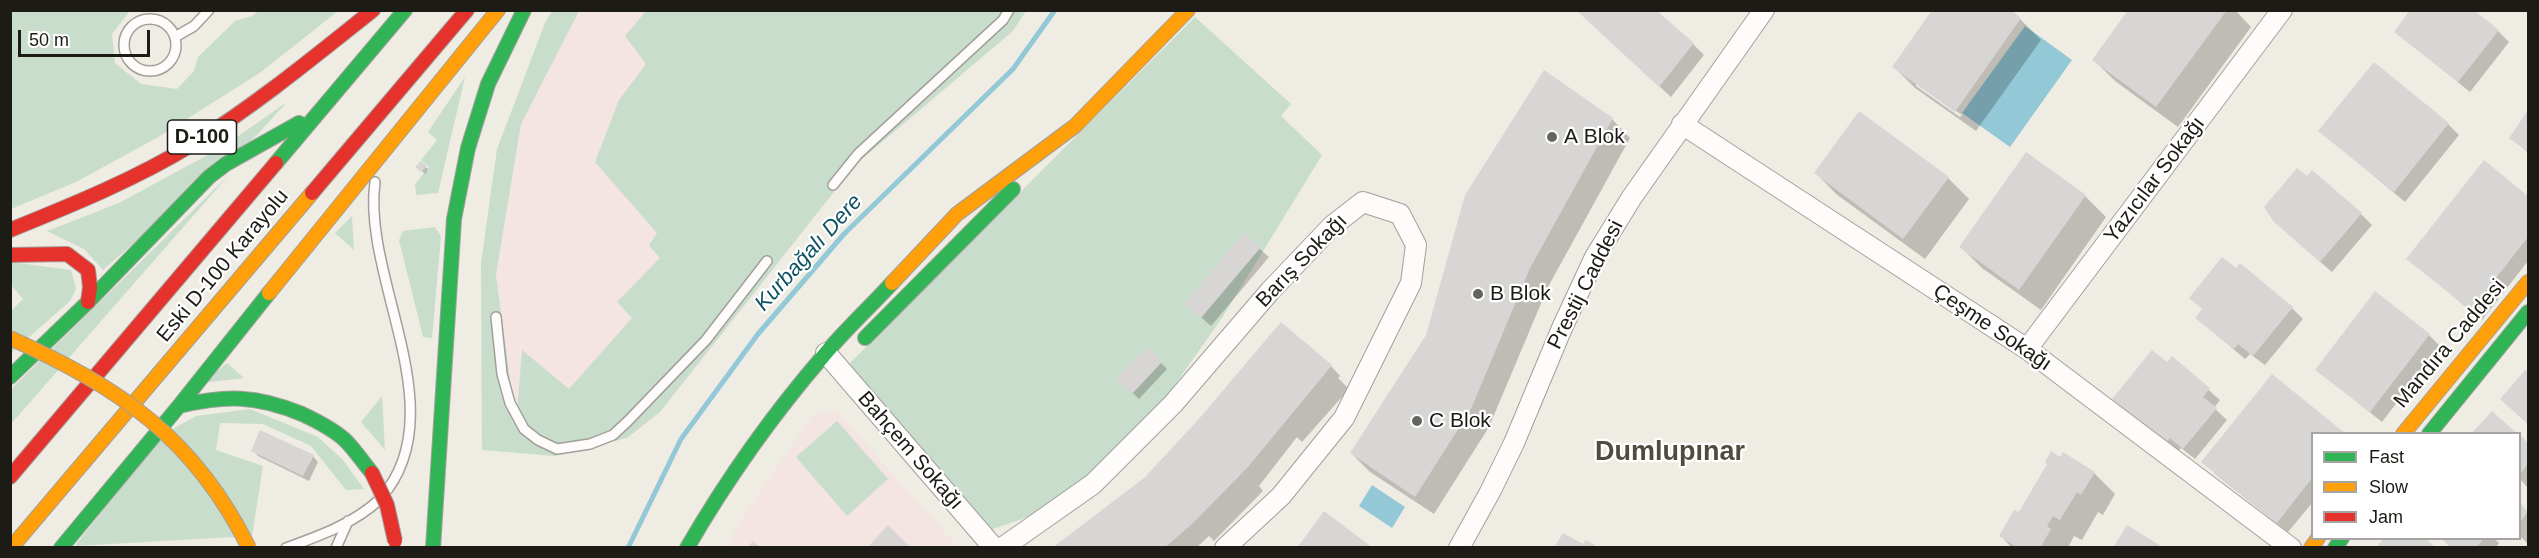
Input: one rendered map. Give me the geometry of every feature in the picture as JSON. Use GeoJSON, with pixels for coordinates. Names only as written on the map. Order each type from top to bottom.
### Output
{"type":"FeatureCollection","features":[{"type":"Feature","properties":{"kind":"main road","name":"D-100"},"geometry":{"type":"LineString","coordinates":[[10,230],[90,197],[191,145],[274,90],[373,10]]}},
{"type":"Feature","properties":{"kind":"main road","name":"Eski D-100 Karayolu"},"geometry":{"type":"LineString","coordinates":[[10,477],[405,10]]}},
{"type":"Feature","properties":{"kind":"main road","name":"Eski D-100 Karayolu"},"geometry":{"type":"LineString","coordinates":[[11,548],[467,10]]}},
{"type":"Feature","properties":{"kind":"main road"},"geometry":{"type":"LineString","coordinates":[[61,548],[179,406],[498,10]]}},
{"type":"Feature","properties":{"kind":"main road"},"geometry":{"type":"LineString","coordinates":[[433,548],[454,219],[468,148],[488,84],[524,10]]}},
{"type":"Feature","properties":{"kind":"main road"},"geometry":{"type":"LineString","coordinates":[[687,548],[717,497],[765,429],[838,361],[1075,126],[1188,10]]}},
{"type":"Feature","properties":{"kind":"main road"},"geometry":{"type":"LineString","coordinates":[[10,377],[88,302],[210,177],[226,165],[319,112]]}},
{"type":"Feature","properties":{"kind":"main road"},"geometry":{"type":"LineString","coordinates":[[838,361],[957,213],[1075,126]]}},
{"type":"Feature","properties":{"kind":"main road"},"geometry":{"type":"LineString","coordinates":[[10,255],[67,254],[88,270],[90,286],[88,302]]}},
{"type":"Feature","properties":{"kind":"main road","name":"Mandıra Caddesi"},"geometry":{"type":"LineString","coordinates":[[2405,432],[2529,282]]}},
{"type":"Feature","properties":{"kind":"main road"},"geometry":{"type":"LineString","coordinates":[[450,292],[454,453]]}},
{"type":"Feature","properties":{"kind":"main road","name":"Mandıra Caddesi"},"geometry":{"type":"LineString","coordinates":[[2430,432],[2529,312]]}},
{"type":"Feature","properties":{"kind":"main road"},"geometry":{"type":"LineString","coordinates":[[52,405],[135,328]]}},
{"type":"Feature","properties":{"kind":"main road"},"geometry":{"type":"LineString","coordinates":[[10,338],[66,365],[126,400],[173,439],[198,465],[241,531],[249,548]]}},
{"type":"Feature","properties":{"kind":"main road"},"geometry":{"type":"LineString","coordinates":[[10,351],[66,365]]}},
{"type":"Feature","properties":{"kind":"main road"},"geometry":{"type":"LineString","coordinates":[[179,406],[214,398],[244,397],[274,401],[330,429],[345,440],[372,473],[387,505],[395,544]]}},
{"type":"Feature","properties":{"kind":"main road"},"geometry":{"type":"LineString","coordinates":[[753,470],[765,452]]}},
{"type":"Feature","properties":{"kind":"main road"},"geometry":{"type":"LineString","coordinates":[[27,548],[73,476]]}},
{"type":"Feature","properties":{"kind":"street","name":"Prestij Caddesi"},"geometry":{"type":"LineString","coordinates":[[1459,548],[1514,442],[1595,257],[1632,197],[1764,10]]}},
{"type":"Feature","properties":{"kind":"street","name":"Yazıcılar Sokağı"},"geometry":{"type":"LineString","coordinates":[[2027,349],[2282,10]]}},
{"type":"Feature","properties":{"kind":"street","name":"Çeşme Sokağı"},"geometry":{"type":"LineString","coordinates":[[1683,124],[2027,349],[2291,548]]}},
{"type":"Feature","properties":{"kind":"street","name":"Barış Sokağı"},"geometry":{"type":"LineString","coordinates":[[1002,548],[1093,484],[1173,404],[1271,291],[1332,226],[1363,202],[1400,214],[1416,245],[1411,284],[1344,418],[1281,496],[1225,548]]}},
{"type":"Feature","properties":{"kind":"street","name":"Bahçem Sokağı"},"geometry":{"type":"LineString","coordinates":[[838,361],[994,548]]}},
{"type":"Feature","properties":{"kind":"lane"},"geometry":{"type":"LineString","coordinates":[[175,37],[194,26],[209,10]]}},
{"type":"Feature","properties":{"kind":"lane"},"geometry":{"type":"LineString","coordinates":[[833,185],[858,154],[1003,20],[1009,10]]}},
{"type":"Feature","properties":{"kind":"lane"},"geometry":{"type":"LineString","coordinates":[[146,19],[158,20],[169,26],[175,37],[176,50],[171,62],[161,69],[148,71],[136,68],[127,58],[124,46],[126,34],[134,24],[146,19]]}},
{"type":"Feature","properties":{"kind":"lane"},"geometry":{"type":"LineString","coordinates":[[286,548],[322,535],[366,511],[385,494],[395,480],[403,462],[410,432],[409,398],[403,354],[376,234],[372,200],[377,161]]}},
{"type":"Feature","properties":{"kind":"lane"},"geometry":{"type":"LineString","coordinates":[[496,317],[502,374],[510,403],[524,429],[538,440],[557,449],[590,444],[613,435],[628,421],[706,340],[767,261]]}},
{"type":"Feature","properties":{"kind":"lane"},"geometry":{"type":"LineString","coordinates":[[336,548],[348,521]]}},
{"type":"Feature","properties":{"kind":"shaded area"},"geometry":{"type":"Polygon","coordinates":[[[579,11],[1026,11],[1013,31],[856,164],[660,412],[627,438],[516,428],[496,275],[521,124],[579,11]]]}},
{"type":"Feature","properties":{"kind":"shaded area"},"geometry":{"type":"Polygon","coordinates":[[[814,413],[838,413],[958,547],[726,548],[740,522],[814,413]]]}},
{"type":"Feature","properties":{"kind":"green space"},"geometry":{"type":"Polygon","coordinates":[[[11,11],[130,11],[112,34],[115,63],[141,84],[177,89],[194,71],[198,57],[235,21],[252,16],[258,11],[338,11],[261,72],[160,136],[76,182],[11,209],[11,11]]]}},
{"type":"Feature","properties":{"kind":"green space"},"geometry":{"type":"Polygon","coordinates":[[[552,11],[579,11],[521,124],[496,275],[516,424],[522,350],[569,389],[632,318],[617,302],[660,258],[649,245],[657,233],[595,162],[619,100],[646,64],[625,36],[646,11],[1026,11],[1013,31],[856,164],[660,412],[627,438],[555,456],[482,450],[481,263],[497,149],[545,23],[552,11]]]}},
{"type":"Feature","properties":{"kind":"green space"},"geometry":{"type":"Polygon","coordinates":[[[1195,17],[1291,104],[1281,116],[1322,155],[1222,318],[1131,447],[1048,510],[981,533],[845,368],[1195,17]]]}},
{"type":"Feature","properties":{"kind":"green space"},"geometry":{"type":"Polygon","coordinates":[[[465,77],[438,193],[416,195],[415,184],[429,167],[421,160],[437,140],[428,132],[465,77]]]}},
{"type":"Feature","properties":{"kind":"green space"},"geometry":{"type":"Polygon","coordinates":[[[287,102],[257,135],[103,270],[84,249],[47,231],[119,203],[224,146],[287,102]]]}},
{"type":"Feature","properties":{"kind":"green space"},"geometry":{"type":"Polygon","coordinates":[[[229,175],[11,424],[11,389],[229,175]]]}},
{"type":"Feature","properties":{"kind":"green space"},"geometry":{"type":"Polygon","coordinates":[[[352,216],[354,250],[335,233],[352,216]]]}},
{"type":"Feature","properties":{"kind":"green space"},"geometry":{"type":"Polygon","coordinates":[[[435,227],[441,236],[432,338],[423,337],[399,240],[403,231],[435,227]]]}},
{"type":"Feature","properties":{"kind":"green space"},"geometry":{"type":"Polygon","coordinates":[[[11,262],[71,270],[76,289],[70,301],[11,353],[11,311],[23,299],[11,285],[11,262]]]}},
{"type":"Feature","properties":{"kind":"green space"},"geometry":{"type":"Polygon","coordinates":[[[227,363],[244,378],[202,383],[227,363]]]}},
{"type":"Feature","properties":{"kind":"green space"},"geometry":{"type":"Polygon","coordinates":[[[382,396],[385,450],[361,422],[382,396]]]}},
{"type":"Feature","properties":{"kind":"green space"},"geometry":{"type":"Polygon","coordinates":[[[250,409],[318,437],[343,460],[364,489],[346,490],[311,446],[263,424],[220,423],[216,450],[263,466],[252,536],[75,546],[160,436],[196,416],[250,409]]]}},
{"type":"Feature","properties":{"kind":"green space"},"geometry":{"type":"Polygon","coordinates":[[[837,421],[888,479],[847,516],[796,457],[837,421]]]}},
{"type":"Feature","properties":{"kind":"water"},"geometry":{"type":"Polygon","coordinates":[[[2025,26],[2072,60],[2010,147],[1962,113],[2025,26]]]}},
{"type":"Feature","properties":{"kind":"water"},"geometry":{"type":"Polygon","coordinates":[[[1372,485],[1405,507],[1392,528],[1359,506],[1372,485]]]}},
{"type":"Feature","properties":{"kind":"building"},"geometry":{"type":"Polygon","coordinates":[[[1576,10],[1656,10],[1694,43],[1659,87],[1576,10]]]}},
{"type":"Feature","properties":{"kind":"building"},"geometry":{"type":"Polygon","coordinates":[[[1932,10],[2011,10],[2021,18],[1955,112],[1892,67],[1932,10]]]}},
{"type":"Feature","properties":{"kind":"building"},"geometry":{"type":"Polygon","coordinates":[[[2128,10],[2227,10],[2156,107],[2092,60],[2128,10]]]}},
{"type":"Feature","properties":{"kind":"building"},"geometry":{"type":"Polygon","coordinates":[[[2410,10],[2474,10],[2499,30],[2458,82],[2394,32],[2410,10]]]}},
{"type":"Feature","properties":{"kind":"building"},"geometry":{"type":"Polygon","coordinates":[[[2374,62],[2449,123],[2394,192],[2318,131],[2374,62]]]}},
{"type":"Feature","properties":{"kind":"building"},"geometry":{"type":"Polygon","coordinates":[[[1544,70],[1613,118],[1530,268],[1471,409],[1415,497],[1350,453],[1426,335],[1465,195],[1544,70]]]}},
{"type":"Feature","properties":{"kind":"building"},"geometry":{"type":"Polygon","coordinates":[[[2528,110],[2528,152],[2509,138],[2528,110]]]}},
{"type":"Feature","properties":{"kind":"building"},"geometry":{"type":"Polygon","coordinates":[[[1859,111],[1949,177],[1903,239],[1814,173],[1859,111]]]}},
{"type":"Feature","properties":{"kind":"building"},"geometry":{"type":"Polygon","coordinates":[[[2026,152],[2086,195],[2019,290],[1959,247],[2026,152]]]}},
{"type":"Feature","properties":{"kind":"building"},"geometry":{"type":"Polygon","coordinates":[[[2484,160],[2528,196],[2528,237],[2471,310],[2406,259],[2484,160]]]}},
{"type":"Feature","properties":{"kind":"building"},"geometry":{"type":"Polygon","coordinates":[[[421,161],[427,166],[421,172],[415,167],[421,161]]]}},
{"type":"Feature","properties":{"kind":"building"},"geometry":{"type":"Polygon","coordinates":[[[2297,168],[2307,176],[2312,170],[2362,213],[2320,262],[2274,222],[2264,207],[2297,168]]]}},
{"type":"Feature","properties":{"kind":"building"},"geometry":{"type":"Polygon","coordinates":[[[1244,233],[1261,247],[1201,318],[1184,304],[1244,233]]]}},
{"type":"Feature","properties":{"kind":"building"},"geometry":{"type":"Polygon","coordinates":[[[2222,257],[2236,268],[2240,263],[2293,307],[2253,356],[2238,344],[2234,349],[2195,318],[2202,309],[2189,298],[2222,257]]]}},
{"type":"Feature","properties":{"kind":"building"},"geometry":{"type":"Polygon","coordinates":[[[2375,291],[2430,334],[2370,412],[2315,370],[2375,291]]]}},
{"type":"Feature","properties":{"kind":"building"},"geometry":{"type":"Polygon","coordinates":[[[1281,322],[1332,365],[1248,467],[1192,524],[1164,548],[1052,548],[1144,478],[1198,420],[1281,322]]]}},
{"type":"Feature","properties":{"kind":"building"},"geometry":{"type":"Polygon","coordinates":[[[1147,347],[1162,362],[1132,394],[1116,379],[1147,347]]]}},
{"type":"Feature","properties":{"kind":"building"},"geometry":{"type":"Polygon","coordinates":[[[2152,350],[2167,362],[2172,356],[2210,388],[2203,397],[2217,408],[2183,449],[2170,438],[2166,443],[2112,399],[2152,350]]]}},
{"type":"Feature","properties":{"kind":"building"},"geometry":{"type":"Polygon","coordinates":[[[2525,370],[2528,373],[2528,424],[2500,399],[2525,370]]]}},
{"type":"Feature","properties":{"kind":"building"},"geometry":{"type":"Polygon","coordinates":[[[2272,374],[2344,432],[2311,432],[2311,479],[2277,523],[2201,462],[2272,374]]]}},
{"type":"Feature","properties":{"kind":"building"},"geometry":{"type":"Polygon","coordinates":[[[2492,411],[2516,432],[2473,432],[2492,411]]]}},
{"type":"Feature","properties":{"kind":"building"},"geometry":{"type":"Polygon","coordinates":[[[260,430],[314,455],[303,476],[251,451],[260,430]]]}},
{"type":"Feature","properties":{"kind":"building"},"geometry":{"type":"Polygon","coordinates":[[[2521,436],[2528,443],[2528,464],[2521,473],[2521,436]]]}},
{"type":"Feature","properties":{"kind":"building"},"geometry":{"type":"Polygon","coordinates":[[[2051,451],[2060,457],[2063,452],[2095,472],[2081,495],[2077,492],[2060,520],[2053,516],[2047,526],[2051,529],[2040,548],[2018,548],[1999,536],[2014,510],[2019,512],[2047,464],[2045,462],[2051,451]]]}},
{"type":"Feature","properties":{"kind":"building"},"geometry":{"type":"Polygon","coordinates":[[[2521,504],[2528,512],[2521,521],[2521,504]]]}},
{"type":"Feature","properties":{"kind":"building"},"geometry":{"type":"Polygon","coordinates":[[[1324,511],[1373,548],[1297,548],[1324,511]]]}},
{"type":"Feature","properties":{"kind":"building"},"geometry":{"type":"Polygon","coordinates":[[[888,525],[911,548],[867,548],[888,525]]]}},
{"type":"Feature","properties":{"kind":"building"},"geometry":{"type":"Polygon","coordinates":[[[2127,525],[2164,548],[2113,548],[2127,525]]]}},
{"type":"Feature","properties":{"kind":"building"},"geometry":{"type":"Polygon","coordinates":[[[1563,533],[1583,544],[1586,540],[1599,548],[1554,548],[1563,533]]]}},
{"type":"Feature","properties":{"kind":"building"},"geometry":{"type":"Polygon","coordinates":[[[2382,540],[2427,540],[2436,548],[2376,548],[2382,540]]]}},
{"type":"Feature","properties":{"kind":"building"},"geometry":{"type":"Polygon","coordinates":[[[2443,540],[2482,540],[2476,548],[2451,548],[2443,540]]]}},
{"type":"Feature","properties":{"kind":"building"},"geometry":{"type":"Polygon","coordinates":[[[753,541],[761,548],[747,548],[753,541]]]}},
{"type":"Feature","properties":{"kind":"waterway","name":"Kurbağalı Dere"},"geometry":{"type":"LineString","coordinates":[[628,548],[681,439],[758,334],[844,234],[1013,69],[1055,10]]}},
{"type":"Feature","properties":{"kind":"traffic: fast"},"geometry":{"type":"LineString","coordinates":[[276,163],[405,10]]}},
{"type":"Feature","properties":{"kind":"traffic: fast"},"geometry":{"type":"LineString","coordinates":[[433,548],[454,219],[468,148],[488,84],[524,10]]}},
{"type":"Feature","properties":{"kind":"traffic: fast"},"geometry":{"type":"LineString","coordinates":[[10,377],[88,302],[209,177],[226,164],[299,123]]}},
{"type":"Feature","properties":{"kind":"traffic: fast"},"geometry":{"type":"LineString","coordinates":[[865,338],[1013,189]]}},
{"type":"Feature","properties":{"kind":"traffic: fast"},"geometry":{"type":"LineString","coordinates":[[687,548],[718,497],[787,400],[833,345],[892,283]]}},
{"type":"Feature","properties":{"kind":"traffic: fast"},"geometry":{"type":"LineString","coordinates":[[61,548],[269,293]]}},
{"type":"Feature","properties":{"kind":"traffic: fast"},"geometry":{"type":"LineString","coordinates":[[2431,432],[2528,312]]}},
{"type":"Feature","properties":{"kind":"traffic: fast"},"geometry":{"type":"LineString","coordinates":[[179,406],[212,400],[241,399],[270,403],[285,408],[313,419],[340,436],[372,473]]}},
{"type":"Feature","properties":{"kind":"traffic: fast"},"geometry":{"type":"LineString","coordinates":[[2335,548],[2341,540]]}},
{"type":"Feature","properties":{"kind":"traffic: slow"},"geometry":{"type":"LineString","coordinates":[[269,293],[498,10]]}},
{"type":"Feature","properties":{"kind":"traffic: slow"},"geometry":{"type":"LineString","coordinates":[[892,283],[957,214],[1075,126],[1188,10]]}},
{"type":"Feature","properties":{"kind":"traffic: slow"},"geometry":{"type":"LineString","coordinates":[[11,548],[312,193]]}},
{"type":"Feature","properties":{"kind":"traffic: slow"},"geometry":{"type":"LineString","coordinates":[[2405,432],[2528,282]]}},
{"type":"Feature","properties":{"kind":"traffic: slow"},"geometry":{"type":"LineString","coordinates":[[10,338],[86,376],[150,420],[204,475],[249,548]]}},
{"type":"Feature","properties":{"kind":"traffic: slow"},"geometry":{"type":"LineString","coordinates":[[2311,548],[2317,540]]}},
{"type":"Feature","properties":{"kind":"traffic: jam"},"geometry":{"type":"LineString","coordinates":[[10,230],[126,180],[193,144],[263,96],[373,10]]}},
{"type":"Feature","properties":{"kind":"traffic: jam"},"geometry":{"type":"LineString","coordinates":[[312,193],[467,10]]}},
{"type":"Feature","properties":{"kind":"traffic: jam"},"geometry":{"type":"LineString","coordinates":[[10,477],[276,163]]}},
{"type":"Feature","properties":{"kind":"traffic: jam"},"geometry":{"type":"LineString","coordinates":[[10,255],[67,254],[88,270],[90,287],[88,302]]}},
{"type":"Feature","properties":{"kind":"traffic: jam"},"geometry":{"type":"LineString","coordinates":[[372,473],[387,505],[395,541]]}},
{"type":"Feature","properties":{"kind":"place","name":"A Blok"},"geometry":{"type":"Point","coordinates":[1552,137]}},
{"type":"Feature","properties":{"kind":"place","name":"B Blok"},"geometry":{"type":"Point","coordinates":[1478,294]}},
{"type":"Feature","properties":{"kind":"place","name":"C Blok"},"geometry":{"type":"Point","coordinates":[1417,421]}},
{"type":"Feature","properties":{"kind":"district","name":"Dumlupınar"},"geometry":{"type":"Point","coordinates":[1670,453]}}]}
